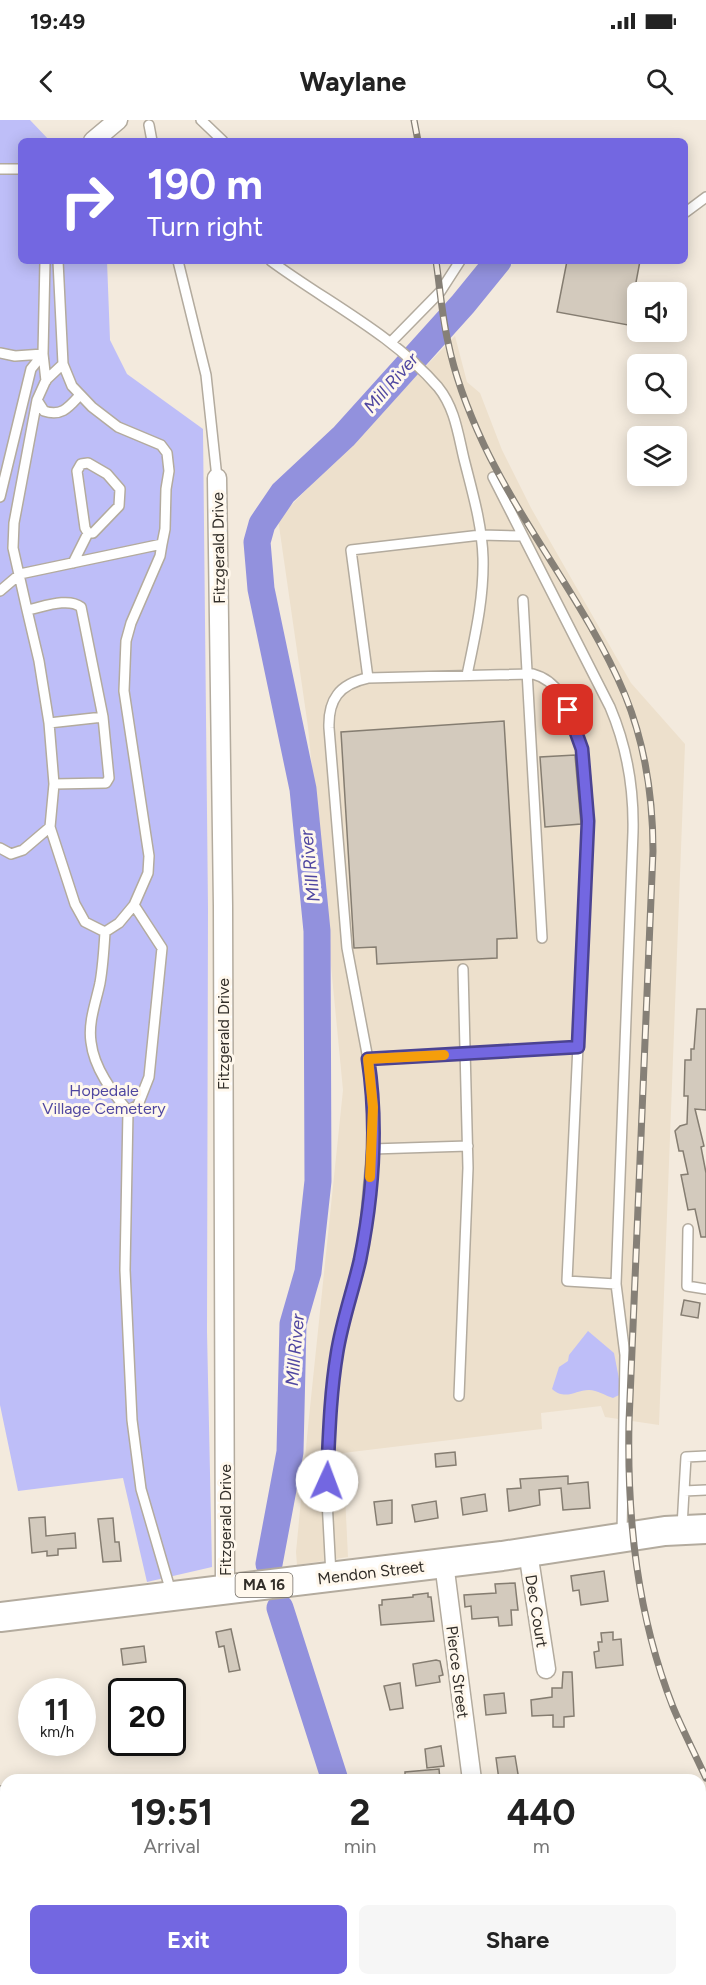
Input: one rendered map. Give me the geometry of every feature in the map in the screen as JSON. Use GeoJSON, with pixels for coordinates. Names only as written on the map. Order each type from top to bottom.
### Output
{"type":"FeatureCollection","features":[{"type":"Feature","properties":{"kind":"main road","name":"Mendon Street"},"geometry":{"type":"LineString","coordinates":[[0,1617],[444,1563],[694,1529]]}},
{"type":"Feature","properties":{"kind":"street"},"geometry":{"type":"LineString","coordinates":[[97,138],[118,120]]}},
{"type":"Feature","properties":{"kind":"street","name":"Fitzgerald Drive"},"geometry":{"type":"LineString","coordinates":[[217,478],[223,906],[225,1590]]}},
{"type":"Feature","properties":{"kind":"street","name":"Dec Court"},"geometry":{"type":"LineString","coordinates":[[528,1552],[546,1669]]}},
{"type":"Feature","properties":{"kind":"street","name":"Pierce Street"},"geometry":{"type":"LineString","coordinates":[[444,1563],[471,1774]]}},
{"type":"Feature","properties":{"kind":"lane"},"geometry":{"type":"LineString","coordinates":[[201,120],[221,138]]}},
{"type":"Feature","properties":{"kind":"lane"},"geometry":{"type":"LineString","coordinates":[[148,125],[151,138]]}},
{"type":"Feature","properties":{"kind":"lane"},"geometry":{"type":"LineString","coordinates":[[0,169],[18,169]]}},
{"type":"Feature","properties":{"kind":"lane"},"geometry":{"type":"LineString","coordinates":[[688,210],[706,197]]}},
{"type":"Feature","properties":{"kind":"lane"},"geometry":{"type":"LineString","coordinates":[[45,264],[43,354],[46,381]]}},
{"type":"Feature","properties":{"kind":"lane"},"geometry":{"type":"LineString","coordinates":[[58,264],[63,364],[72,386],[118,427],[161,445],[167,453],[169,471],[165,529],[160,556],[131,622],[126,641],[124,691],[149,856],[148,873],[134,905],[119,923],[105,932]]}},
{"type":"Feature","properties":{"kind":"lane"},"geometry":{"type":"LineString","coordinates":[[179,264],[206,375],[217,478]]}},
{"type":"Feature","properties":{"kind":"lane"},"geometry":{"type":"LineString","coordinates":[[275,264],[310,290],[368,324],[393,344],[443,393],[454,414],[481,535],[482,594],[467,675]]}},
{"type":"Feature","properties":{"kind":"lane"},"geometry":{"type":"LineString","coordinates":[[393,344],[440,292],[458,264]]}},
{"type":"Feature","properties":{"kind":"lane"},"geometry":{"type":"LineString","coordinates":[[0,353],[15,356],[43,354]]}},
{"type":"Feature","properties":{"kind":"lane"},"geometry":{"type":"LineString","coordinates":[[0,497],[31,369],[43,354]]}},
{"type":"Feature","properties":{"kind":"lane"},"geometry":{"type":"LineString","coordinates":[[63,364],[46,381],[37,400],[14,523],[13,548],[39,661],[49,723],[54,784],[50,827],[75,904],[85,922],[105,932]]}},
{"type":"Feature","properties":{"kind":"lane"},"geometry":{"type":"LineString","coordinates":[[37,400],[44,411],[52,414],[62,412],[80,395]]}},
{"type":"Feature","properties":{"kind":"lane"},"geometry":{"type":"LineString","coordinates":[[81,464],[88,464],[107,474],[120,489],[119,506],[93,533],[88,533],[84,528],[76,471],[81,464]]}},
{"type":"Feature","properties":{"kind":"lane"},"geometry":{"type":"LineString","coordinates":[[493,477],[617,725],[626,757],[632,794],[633,832],[616,1284],[625,1354],[622,1538]]}},
{"type":"Feature","properties":{"kind":"lane"},"geometry":{"type":"LineString","coordinates":[[73,563],[88,533]]}},
{"type":"Feature","properties":{"kind":"lane"},"geometry":{"type":"LineString","coordinates":[[368,678],[351,550],[481,535],[523,536]]}},
{"type":"Feature","properties":{"kind":"lane"},"geometry":{"type":"LineString","coordinates":[[0,591],[20,574],[162,544]]}},
{"type":"Feature","properties":{"kind":"lane"},"geometry":{"type":"LineString","coordinates":[[523,600],[543,938]]}},
{"type":"Feature","properties":{"kind":"lane"},"geometry":{"type":"LineString","coordinates":[[27,610],[67,602],[75,602],[81,607],[103,717],[109,778],[106,783],[54,784]]}},
{"type":"Feature","properties":{"kind":"lane"},"geometry":{"type":"LineString","coordinates":[[331,1577],[327,1500],[331,1398],[340,1335],[363,1244],[372,1149],[373,1107],[368,1059],[347,948],[328,716],[333,698],[352,682],[368,678],[528,673],[544,678],[559,693],[577,730],[584,759],[588,831],[567,1281],[616,1284]]}},
{"type":"Feature","properties":{"kind":"lane"},"geometry":{"type":"LineString","coordinates":[[49,723],[103,717]]}},
{"type":"Feature","properties":{"kind":"lane"},"geometry":{"type":"LineString","coordinates":[[0,848],[11,854],[23,850],[50,827]]}},
{"type":"Feature","properties":{"kind":"lane"},"geometry":{"type":"LineString","coordinates":[[128,1111],[138,1105],[149,1077],[162,948],[134,905]]}},
{"type":"Feature","properties":{"kind":"lane"},"geometry":{"type":"LineString","coordinates":[[105,932],[100,981],[91,1025],[91,1042],[100,1071],[113,1093],[128,1111],[125,1270],[132,1420],[141,1490],[173,1597]]}},
{"type":"Feature","properties":{"kind":"lane"},"geometry":{"type":"LineString","coordinates":[[459,1396],[468,1146],[463,969]]}},
{"type":"Feature","properties":{"kind":"lane"},"geometry":{"type":"LineString","coordinates":[[368,1059],[578,1047]]}},
{"type":"Feature","properties":{"kind":"lane"},"geometry":{"type":"LineString","coordinates":[[372,1149],[468,1146]]}},
{"type":"Feature","properties":{"kind":"lane"},"geometry":{"type":"LineString","coordinates":[[688,1229],[687,1286],[706,1289]]}},
{"type":"Feature","properties":{"kind":"lane"},"geometry":{"type":"LineString","coordinates":[[694,1529],[684,1491],[686,1457],[706,1456]]}},
{"type":"Feature","properties":{"kind":"lane"},"geometry":{"type":"LineString","coordinates":[[684,1491],[706,1490]]}},
{"type":"Feature","properties":{"kind":"shaded area"},"geometry":{"type":"Polygon","coordinates":[[[455,336],[467,382],[480,393],[502,450],[531,508],[631,683],[685,744],[659,1425],[605,1417],[601,1406],[541,1413],[542,1429],[343,1453],[348,1557],[297,1565],[296,1552],[308,1427],[343,1090],[308,727],[278,519],[455,336]]]}},
{"type":"Feature","properties":{"kind":"green space","name":"Hopedale Village Cemetery"},"geometry":{"type":"Polygon","coordinates":[[[0,120],[30,120],[47,138],[18,138],[18,264],[107,264],[110,340],[127,374],[203,429],[208,908],[207,1332],[212,1567],[147,1582],[123,1478],[18,1491],[0,1405],[0,120]]]}},
{"type":"Feature","properties":{"kind":"green space"},"geometry":{"type":"Polygon","coordinates":[[[588,1331],[614,1353],[620,1384],[619,1395],[613,1398],[592,1390],[566,1395],[552,1389],[559,1367],[568,1361],[569,1355],[588,1331]]]}},
{"type":"Feature","properties":{"kind":"building"},"geometry":{"type":"Polygon","coordinates":[[[566,264],[639,264],[636,282],[627,282],[627,325],[557,312],[566,264]]]}},
{"type":"Feature","properties":{"kind":"building"},"geometry":{"type":"Polygon","coordinates":[[[504,721],[517,938],[497,939],[497,958],[377,964],[376,947],[354,948],[341,732],[504,721]]]}},
{"type":"Feature","properties":{"kind":"building"},"geometry":{"type":"Polygon","coordinates":[[[575,755],[581,824],[545,827],[540,757],[575,755]]]}},
{"type":"Feature","properties":{"kind":"building"},"geometry":{"type":"Polygon","coordinates":[[[697,1009],[706,1009],[706,1110],[695,1109],[704,1146],[701,1147],[706,1173],[706,1237],[701,1237],[695,1209],[688,1210],[681,1175],[688,1174],[683,1151],[679,1151],[675,1131],[687,1124],[688,1096],[684,1096],[685,1060],[691,1060],[691,1049],[694,1049],[697,1009]]]}},
{"type":"Feature","properties":{"kind":"building"},"geometry":{"type":"Polygon","coordinates":[[[684,1300],[700,1303],[698,1318],[681,1315],[684,1300]]]}},
{"type":"Feature","properties":{"kind":"building"},"geometry":{"type":"Polygon","coordinates":[[[455,1452],[456,1465],[436,1467],[435,1454],[455,1452]]]}},
{"type":"Feature","properties":{"kind":"building"},"geometry":{"type":"Polygon","coordinates":[[[568,1476],[568,1484],[588,1482],[590,1508],[563,1510],[561,1488],[539,1490],[540,1505],[509,1511],[507,1489],[521,1488],[520,1479],[568,1476]]]}},
{"type":"Feature","properties":{"kind":"building"},"geometry":{"type":"Polygon","coordinates":[[[485,1494],[487,1511],[463,1515],[461,1498],[485,1494]]]}},
{"type":"Feature","properties":{"kind":"building"},"geometry":{"type":"Polygon","coordinates":[[[392,1500],[392,1523],[377,1525],[374,1502],[392,1500]]]}},
{"type":"Feature","properties":{"kind":"building"},"geometry":{"type":"Polygon","coordinates":[[[436,1501],[438,1518],[415,1522],[412,1505],[436,1501]]]}},
{"type":"Feature","properties":{"kind":"building"},"geometry":{"type":"Polygon","coordinates":[[[45,1517],[46,1536],[75,1533],[76,1548],[58,1549],[58,1555],[47,1556],[47,1551],[32,1553],[29,1518],[45,1517]]]}},
{"type":"Feature","properties":{"kind":"building"},"geometry":{"type":"Polygon","coordinates":[[[113,1518],[115,1542],[119,1542],[121,1561],[103,1562],[98,1519],[113,1518]]]}},
{"type":"Feature","properties":{"kind":"building"},"geometry":{"type":"Polygon","coordinates":[[[604,1571],[608,1601],[581,1605],[579,1590],[573,1591],[571,1576],[604,1571]]]}},
{"type":"Feature","properties":{"kind":"building"},"geometry":{"type":"Polygon","coordinates":[[[515,1583],[518,1610],[511,1610],[512,1625],[499,1626],[498,1617],[472,1619],[471,1606],[465,1607],[464,1595],[496,1593],[495,1584],[515,1583]]]}},
{"type":"Feature","properties":{"kind":"building"},"geometry":{"type":"Polygon","coordinates":[[[428,1593],[428,1597],[431,1597],[434,1621],[381,1625],[379,1605],[382,1605],[382,1600],[428,1593]]]}},
{"type":"Feature","properties":{"kind":"building"},"geometry":{"type":"Polygon","coordinates":[[[231,1629],[240,1670],[229,1672],[224,1646],[219,1647],[216,1632],[231,1629]]]}},
{"type":"Feature","properties":{"kind":"building"},"geometry":{"type":"Polygon","coordinates":[[[613,1632],[613,1640],[621,1639],[623,1665],[596,1668],[594,1652],[599,1651],[598,1642],[602,1642],[601,1633],[613,1632]]]}},
{"type":"Feature","properties":{"kind":"building"},"geometry":{"type":"Polygon","coordinates":[[[144,1646],[146,1662],[123,1665],[121,1649],[144,1646]]]}},
{"type":"Feature","properties":{"kind":"building"},"geometry":{"type":"Polygon","coordinates":[[[440,1661],[443,1675],[439,1676],[440,1682],[416,1686],[413,1664],[440,1661]]]}},
{"type":"Feature","properties":{"kind":"building"},"geometry":{"type":"Polygon","coordinates":[[[563,1672],[572,1672],[574,1716],[564,1717],[564,1727],[553,1727],[553,1715],[532,1716],[531,1700],[552,1697],[552,1688],[562,1688],[563,1672]]]}},
{"type":"Feature","properties":{"kind":"building"},"geometry":{"type":"Polygon","coordinates":[[[400,1683],[403,1708],[390,1710],[384,1686],[400,1683]]]}},
{"type":"Feature","properties":{"kind":"building"},"geometry":{"type":"Polygon","coordinates":[[[504,1693],[506,1713],[486,1715],[484,1695],[504,1693]]]}},
{"type":"Feature","properties":{"kind":"building"},"geometry":{"type":"Polygon","coordinates":[[[441,1746],[444,1766],[427,1768],[425,1749],[441,1746]]]}},
{"type":"Feature","properties":{"kind":"building"},"geometry":{"type":"Polygon","coordinates":[[[515,1756],[518,1774],[498,1774],[496,1758],[515,1756]]]}},
{"type":"Feature","properties":{"kind":"building"},"geometry":{"type":"Polygon","coordinates":[[[439,1769],[439,1774],[405,1774],[405,1772],[439,1769]]]}},
{"type":"Feature","properties":{"kind":"waterway","name":"Mill River"},"geometry":{"type":"LineString","coordinates":[[269,1564],[290,1452],[293,1324],[308,1272],[318,1181],[317,931],[303,789],[261,589],[257,542],[262,524],[283,493],[344,436],[463,304],[496,264]]}},
{"type":"Feature","properties":{"kind":"waterway","name":"Mill River"},"geometry":{"type":"LineString","coordinates":[[280,1608],[333,1774]]}},
{"type":"Feature","properties":{"kind":"railway"},"geometry":{"type":"LineString","coordinates":[[414,120],[417,138]]}},
{"type":"Feature","properties":{"kind":"railway"},"geometry":{"type":"LineString","coordinates":[[436,264],[451,355],[473,420],[500,477],[575,600],[610,663],[632,714],[647,772],[653,851],[629,1422],[630,1495],[637,1566],[651,1637],[673,1707],[704,1774]]}},
{"type":"Feature","properties":{"kind":"slow traffic"},"geometry":{"type":"LineString","coordinates":[[370,1177],[373,1107],[368,1059],[444,1055]]}},
{"type":"Feature","properties":{"kind":"route"},"geometry":{"type":"LineString","coordinates":[[327,1481],[331,1398],[336,1355],[360,1262],[369,1189],[373,1107],[368,1059],[578,1047],[588,821],[584,759],[577,730],[568,710]]}}]}
